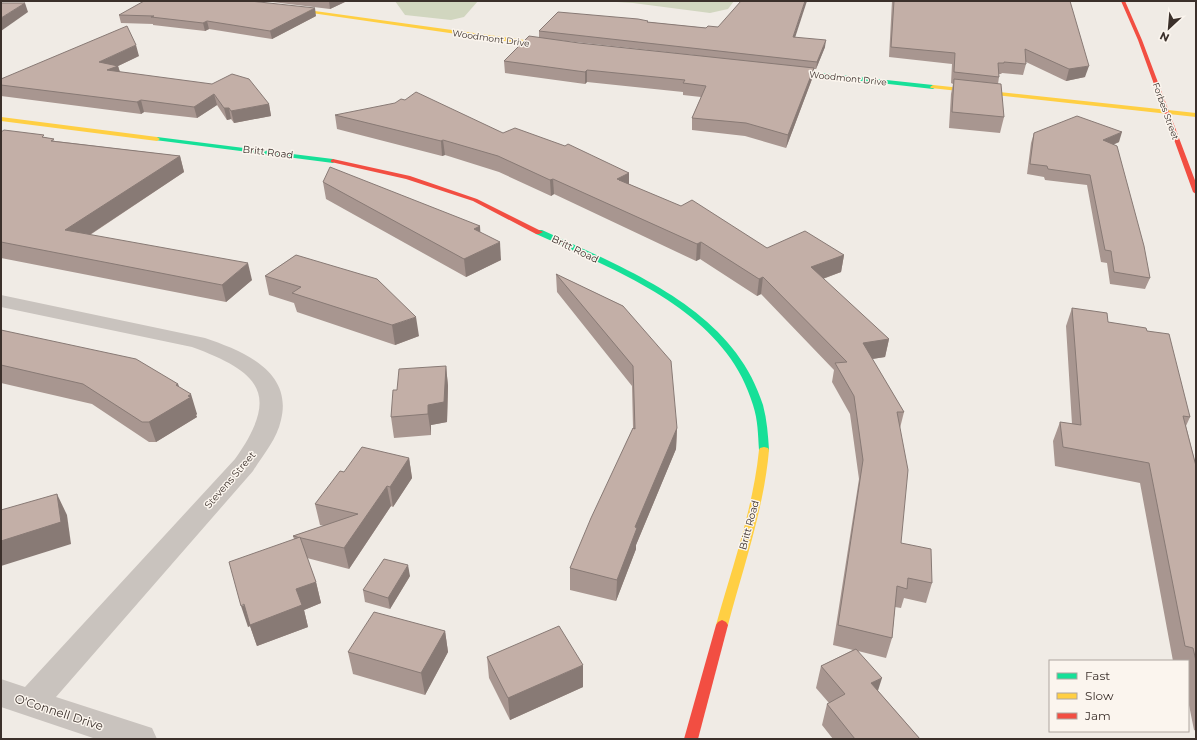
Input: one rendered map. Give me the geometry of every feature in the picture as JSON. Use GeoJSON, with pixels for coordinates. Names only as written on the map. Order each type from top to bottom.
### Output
{"type":"FeatureCollection","features":[{"type":"Feature","properties":{"kind":"street","name":"Forbes Street"},"geometry":{"type":"LineString","coordinates":[[1123,1],[1136,30],[1196,192]]}},
{"type":"Feature","properties":{"kind":"street","name":"Woodmont Drive"},"geometry":{"type":"LineString","coordinates":[[276,7],[565,48]]}},
{"type":"Feature","properties":{"kind":"street","name":"Woodmont Drive"},"geometry":{"type":"LineString","coordinates":[[773,70],[1196,115]]}},
{"type":"Feature","properties":{"kind":"street","name":"Britt Road"},"geometry":{"type":"LineString","coordinates":[[1,119],[335,161],[408,177],[475,200],[638,280],[679,303],[714,332],[742,366],[751,385],[758,405],[762,426],[764,451],[762,477],[692,739]]}},
{"type":"Feature","properties":{"kind":"street","name":"Stevens Street"},"geometry":{"type":"LineString","coordinates":[[1,301],[198,342],[217,348],[234,355],[259,373],[267,382],[272,397],[272,414],[267,430],[258,448],[31,703]]}},
{"type":"Feature","properties":{"kind":"street","name":"O'Connell Drive"},"geometry":{"type":"LineString","coordinates":[[1,693],[140,739]]}},
{"type":"Feature","properties":{"kind":"green space"},"geometry":{"type":"Polygon","coordinates":[[[395,1],[478,1],[464,17],[451,20],[405,15],[395,1]]]}},
{"type":"Feature","properties":{"kind":"green space"},"geometry":{"type":"Polygon","coordinates":[[[601,1],[734,1],[728,9],[710,13],[633,3],[601,1]]]}},
{"type":"Feature","properties":{"kind":"building"},"geometry":{"type":"Polygon","coordinates":[[[144,1],[250,1],[315,8],[270,31],[207,21],[203,23],[151,17],[154,16],[119,15],[144,1]]]}},
{"type":"Feature","properties":{"kind":"building"},"geometry":{"type":"Polygon","coordinates":[[[741,1],[805,1],[793,37],[826,40],[817,62],[539,31],[558,12],[638,19],[648,21],[647,22],[706,28],[708,26],[718,27],[741,1]]]}},
{"type":"Feature","properties":{"kind":"building"},"geometry":{"type":"Polygon","coordinates":[[[894,1],[1070,1],[1089,66],[1069,69],[1025,49],[1026,64],[1004,62],[998,63],[999,77],[954,72],[955,53],[891,47],[894,1]]]}},
{"type":"Feature","properties":{"kind":"building"},"geometry":{"type":"Polygon","coordinates":[[[1,3],[25,3],[1,18],[1,3]]]}},
{"type":"Feature","properties":{"kind":"building"},"geometry":{"type":"Polygon","coordinates":[[[127,26],[136,45],[99,62],[118,66],[107,70],[212,84],[232,74],[249,79],[269,104],[231,111],[229,108],[224,108],[214,94],[194,107],[141,100],[137,102],[1,85],[1,79],[127,26]]]}},
{"type":"Feature","properties":{"kind":"building"},"geometry":{"type":"Polygon","coordinates":[[[529,36],[579,43],[814,68],[788,135],[746,123],[692,118],[706,86],[683,83],[685,80],[587,70],[585,72],[504,61],[529,36]]]}},
{"type":"Feature","properties":{"kind":"building"},"geometry":{"type":"Polygon","coordinates":[[[954,79],[1001,84],[1004,117],[952,112],[954,79]]]}},
{"type":"Feature","properties":{"kind":"building"},"geometry":{"type":"Polygon","coordinates":[[[416,92],[503,133],[515,128],[565,146],[568,144],[629,173],[617,179],[681,206],[692,200],[767,248],[805,231],[844,255],[811,267],[889,339],[863,343],[904,412],[897,412],[908,470],[901,543],[931,549],[932,583],[908,578],[907,589],[897,586],[892,638],[838,625],[863,460],[854,396],[835,363],[847,362],[763,277],[759,279],[701,242],[697,244],[553,179],[550,180],[498,156],[443,140],[441,141],[335,115],[395,103],[401,99],[405,100],[416,92]]]}},
{"type":"Feature","properties":{"kind":"building"},"geometry":{"type":"Polygon","coordinates":[[[1077,116],[1122,132],[1103,140],[1117,146],[1144,246],[1150,278],[1114,272],[1111,251],[1105,250],[1090,175],[1048,169],[1047,166],[1030,164],[1034,133],[1077,116]]]}},
{"type":"Feature","properties":{"kind":"building"},"geometry":{"type":"Polygon","coordinates":[[[4,130],[44,135],[42,137],[54,139],[51,141],[180,156],[65,230],[248,263],[222,285],[1,242],[1,132],[4,130]]]}},
{"type":"Feature","properties":{"kind":"building"},"geometry":{"type":"Polygon","coordinates":[[[330,167],[480,226],[474,229],[500,242],[464,259],[323,182],[330,167]]]}},
{"type":"Feature","properties":{"kind":"building"},"geometry":{"type":"Polygon","coordinates":[[[296,255],[377,279],[416,317],[392,325],[292,293],[301,287],[265,276],[296,255]]]}},
{"type":"Feature","properties":{"kind":"building"},"geometry":{"type":"Polygon","coordinates":[[[556,274],[623,306],[671,361],[677,428],[635,527],[637,528],[617,580],[570,568],[591,518],[633,428],[635,429],[633,366],[556,274]]]}},
{"type":"Feature","properties":{"kind":"building"},"geometry":{"type":"Polygon","coordinates":[[[1072,308],[1107,313],[1108,322],[1146,328],[1147,331],[1169,334],[1190,417],[1183,416],[1196,466],[1196,661],[1193,648],[1185,646],[1149,463],[1063,447],[1060,422],[1081,425],[1072,308]]]}},
{"type":"Feature","properties":{"kind":"building"},"geometry":{"type":"Polygon","coordinates":[[[1,330],[136,359],[178,384],[176,385],[191,394],[188,396],[191,397],[149,422],[142,422],[83,384],[1,365],[1,330]]]}},
{"type":"Feature","properties":{"kind":"building"},"geometry":{"type":"Polygon","coordinates":[[[446,366],[444,402],[428,405],[428,414],[391,417],[393,390],[397,390],[399,369],[446,366]]]}},
{"type":"Feature","properties":{"kind":"building"},"geometry":{"type":"Polygon","coordinates":[[[362,447],[409,458],[390,487],[387,486],[344,548],[293,536],[358,514],[315,504],[340,471],[344,472],[362,447]]]}},
{"type":"Feature","properties":{"kind":"building"},"geometry":{"type":"Polygon","coordinates":[[[57,494],[61,522],[1,541],[1,510],[57,494]]]}},
{"type":"Feature","properties":{"kind":"building"},"geometry":{"type":"Polygon","coordinates":[[[300,537],[316,582],[296,589],[302,605],[250,625],[244,604],[241,606],[229,562],[300,537]]]}},
{"type":"Feature","properties":{"kind":"building"},"geometry":{"type":"Polygon","coordinates":[[[384,559],[408,565],[388,598],[363,590],[384,559]]]}},
{"type":"Feature","properties":{"kind":"building"},"geometry":{"type":"Polygon","coordinates":[[[374,612],[445,631],[421,673],[348,652],[374,612]]]}},
{"type":"Feature","properties":{"kind":"building"},"geometry":{"type":"Polygon","coordinates":[[[559,626],[583,665],[508,698],[487,657],[559,626]]]}},
{"type":"Feature","properties":{"kind":"building"},"geometry":{"type":"Polygon","coordinates":[[[856,649],[882,678],[871,683],[920,739],[855,739],[827,704],[845,694],[821,666],[856,649]]]}},
{"type":"Feature","properties":{"kind":"traffic: fast"},"geometry":{"type":"LineString","coordinates":[[784,71],[933,87]]}},
{"type":"Feature","properties":{"kind":"traffic: fast"},"geometry":{"type":"LineString","coordinates":[[157,139],[333,161]]}},
{"type":"Feature","properties":{"kind":"traffic: fast"},"geometry":{"type":"LineString","coordinates":[[539,232],[602,261],[666,296],[695,316],[721,340],[742,367],[756,399],[761,417],[764,450]]}},
{"type":"Feature","properties":{"kind":"traffic: slow"},"geometry":{"type":"LineString","coordinates":[[286,8],[553,46]]}},
{"type":"Feature","properties":{"kind":"traffic: slow"},"geometry":{"type":"LineString","coordinates":[[933,87],[1196,115]]}},
{"type":"Feature","properties":{"kind":"traffic: slow"},"geometry":{"type":"LineString","coordinates":[[1,119],[157,139]]}},
{"type":"Feature","properties":{"kind":"traffic: slow"},"geometry":{"type":"LineString","coordinates":[[722,625],[755,504],[762,471],[764,450]]}},
{"type":"Feature","properties":{"kind":"traffic: jam"},"geometry":{"type":"LineString","coordinates":[[1123,1],[1140,40],[1196,192]]}},
{"type":"Feature","properties":{"kind":"traffic: jam"},"geometry":{"type":"LineString","coordinates":[[333,161],[408,177],[475,200],[539,232]]}},
{"type":"Feature","properties":{"kind":"traffic: jam"},"geometry":{"type":"LineString","coordinates":[[691,739],[722,625]]}}]}
